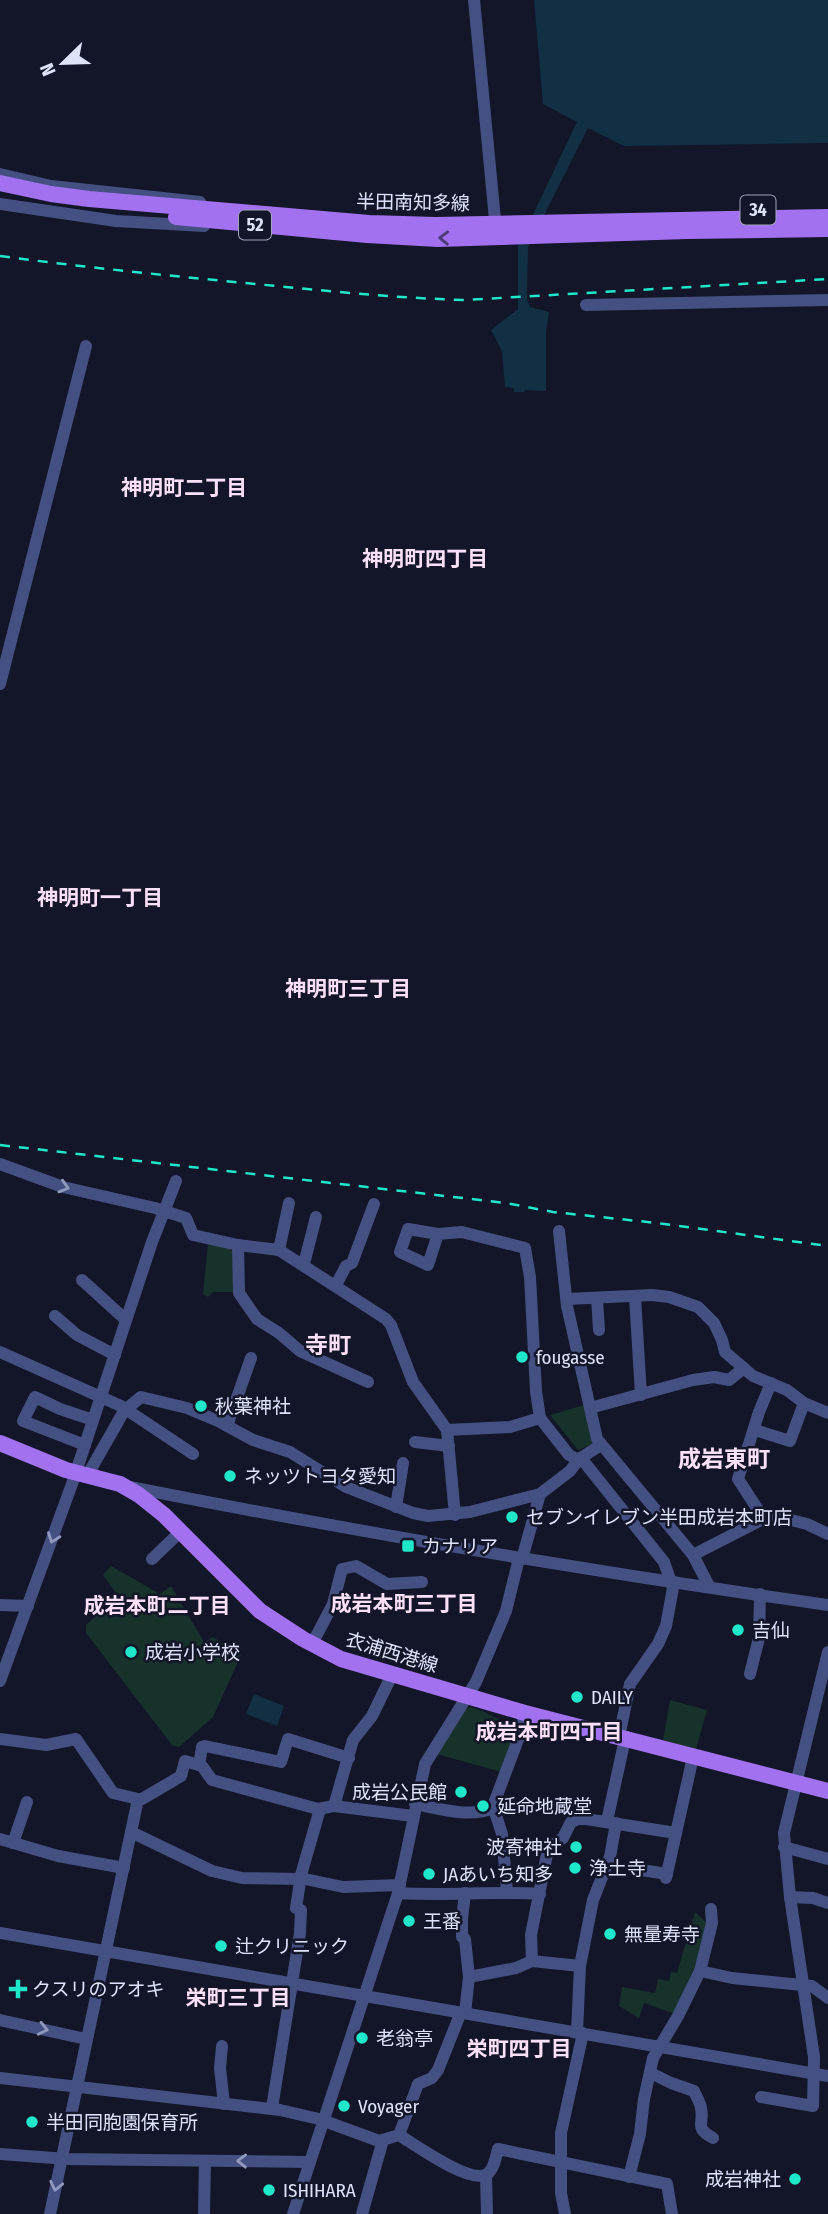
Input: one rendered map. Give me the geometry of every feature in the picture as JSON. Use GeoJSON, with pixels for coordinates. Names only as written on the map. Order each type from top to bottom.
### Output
{"type":"FeatureCollection","features":[{"type":"Feature","properties":{"kind":"main road","name":"半田南知多線"},"geometry":{"type":"LineString","coordinates":[[1,184],[89,199],[271,221],[369,223],[504,231],[688,219],[828,217]]}},
{"type":"Feature","properties":{"kind":"main road","name":"34"},"geometry":{"type":"LineString","coordinates":[[688,219],[737,211],[828,206]]}},
{"type":"Feature","properties":{"kind":"main road","name":"半田南知多線"},"geometry":{"type":"LineString","coordinates":[[552,229],[828,229]]}},
{"type":"Feature","properties":{"kind":"main road","name":"衣浦西港線"},"geometry":{"type":"LineString","coordinates":[[0,1443],[82,1475],[120,1485],[159,1500],[180,1532],[260,1611],[341,1659],[525,1713],[828,1791]]}},
{"type":"Feature","properties":{"kind":"street"},"geometry":{"type":"LineString","coordinates":[[474,0],[504,231]]}},
{"type":"Feature","properties":{"kind":"street"},"geometry":{"type":"LineString","coordinates":[[0,204],[128,222],[178,226],[271,221]]}},
{"type":"Feature","properties":{"kind":"street"},"geometry":{"type":"LineString","coordinates":[[586,305],[828,300]]}},
{"type":"Feature","properties":{"kind":"street"},"geometry":{"type":"LineString","coordinates":[[0,684],[86,346]]}},
{"type":"Feature","properties":{"kind":"street"},"geometry":{"type":"LineString","coordinates":[[0,1164],[63,1187],[163,1210],[186,1218],[193,1235],[238,1245],[279,1250],[386,1319],[391,1325],[413,1382],[447,1430],[455,1514]]}},
{"type":"Feature","properties":{"kind":"street"},"geometry":{"type":"LineString","coordinates":[[82,1475],[85,1445],[163,1210],[176,1181]]}},
{"type":"Feature","properties":{"kind":"street"},"geometry":{"type":"LineString","coordinates":[[279,1250],[289,1203]]}},
{"type":"Feature","properties":{"kind":"street"},"geometry":{"type":"LineString","coordinates":[[336,1285],[346,1266],[352,1263],[374,1203]]}},
{"type":"Feature","properties":{"kind":"street"},"geometry":{"type":"LineString","coordinates":[[304,1264],[316,1217]]}},
{"type":"Feature","properties":{"kind":"street"},"geometry":{"type":"LineString","coordinates":[[559,1231],[567,1299],[594,1430],[601,1445],[693,1555],[709,1586]]}},
{"type":"Feature","properties":{"kind":"street"},"geometry":{"type":"LineString","coordinates":[[438,1234],[462,1232],[525,1248],[530,1277],[540,1418],[569,1455],[585,1463],[664,1562],[673,1588],[663,1636],[630,1684],[610,1857],[593,1900],[580,1966],[580,2033],[561,2133],[561,2193],[565,2214]]}},
{"type":"Feature","properties":{"kind":"street"},"geometry":{"type":"LineString","coordinates":[[238,1245],[239,1293],[257,1319],[300,1351],[368,1382]]}},
{"type":"Feature","properties":{"kind":"street"},"geometry":{"type":"LineString","coordinates":[[82,1280],[126,1320]]}},
{"type":"Feature","properties":{"kind":"street"},"geometry":{"type":"LineString","coordinates":[[567,1299],[652,1296],[668,1297],[698,1307],[714,1323],[725,1352],[753,1376],[787,1390],[804,1403],[828,1413]]}},
{"type":"Feature","properties":{"kind":"street"},"geometry":{"type":"LineString","coordinates":[[635,1297],[641,1395]]}},
{"type":"Feature","properties":{"kind":"street"},"geometry":{"type":"LineString","coordinates":[[597,1298],[599,1330]]}},
{"type":"Feature","properties":{"kind":"street"},"geometry":{"type":"LineString","coordinates":[[55,1316],[77,1335],[115,1354]]}},
{"type":"Feature","properties":{"kind":"street"},"geometry":{"type":"LineString","coordinates":[[0,1352],[126,1409],[193,1454]]}},
{"type":"Feature","properties":{"kind":"street"},"geometry":{"type":"LineString","coordinates":[[227,1426],[251,1358]]}},
{"type":"Feature","properties":{"kind":"street"},"geometry":{"type":"LineString","coordinates":[[590,1408],[693,1380],[714,1377],[729,1380],[744,1368]]}},
{"type":"Feature","properties":{"kind":"street"},"geometry":{"type":"LineString","coordinates":[[764,1519],[738,1479],[771,1383]]}},
{"type":"Feature","properties":{"kind":"street"},"geometry":{"type":"LineString","coordinates":[[85,1445],[23,1421],[35,1397],[93,1420]]}},
{"type":"Feature","properties":{"kind":"street"},"geometry":{"type":"LineString","coordinates":[[0,1681],[82,1475],[113,1426],[126,1409],[141,1397],[187,1408],[253,1440],[290,1452],[346,1487],[396,1507],[428,1516],[455,1514],[540,1494],[601,1445]]}},
{"type":"Feature","properties":{"kind":"street"},"geometry":{"type":"LineString","coordinates":[[755,1430],[790,1441],[804,1403]]}},
{"type":"Feature","properties":{"kind":"street"},"geometry":{"type":"LineString","coordinates":[[447,1430],[510,1427],[540,1418]]}},
{"type":"Feature","properties":{"kind":"street"},"geometry":{"type":"LineString","coordinates":[[415,1441],[449,1446]]}},
{"type":"Feature","properties":{"kind":"street"},"geometry":{"type":"LineString","coordinates":[[396,1507],[403,1463]]}},
{"type":"Feature","properties":{"kind":"street"},"geometry":{"type":"LineString","coordinates":[[293,2214],[399,1889],[425,1764],[476,1682],[506,1611],[540,1494]]}},
{"type":"Feature","properties":{"kind":"street"},"geometry":{"type":"LineString","coordinates":[[159,1500],[424,1541],[521,1559],[828,1605]]}},
{"type":"Feature","properties":{"kind":"street"},"geometry":{"type":"LineString","coordinates":[[693,1555],[771,1515],[787,1518],[828,1534]]}},
{"type":"Feature","properties":{"kind":"street"},"geometry":{"type":"LineString","coordinates":[[424,1541],[428,1516]]}},
{"type":"Feature","properties":{"kind":"street"},"geometry":{"type":"LineString","coordinates":[[152,1559],[180,1532]]}},
{"type":"Feature","properties":{"kind":"street"},"geometry":{"type":"LineString","coordinates":[[312,1644],[333,1604],[342,1569],[356,1566],[387,1584],[422,1582]]}},
{"type":"Feature","properties":{"kind":"street"},"geometry":{"type":"LineString","coordinates":[[750,1674],[759,1638],[760,1594]]}},
{"type":"Feature","properties":{"kind":"street"},"geometry":{"type":"LineString","coordinates":[[0,1605],[28,1606]]}},
{"type":"Feature","properties":{"kind":"street"},"geometry":{"type":"LineString","coordinates":[[761,2097],[813,2106],[821,2075],[803,1985],[784,1833],[824,1693],[828,1652]]}},
{"type":"Feature","properties":{"kind":"street"},"geometry":{"type":"LineString","coordinates":[[334,1806],[353,1740],[372,1716],[392,1675]]}},
{"type":"Feature","properties":{"kind":"street"},"geometry":{"type":"LineString","coordinates":[[507,1892],[502,1834],[494,1808],[525,1713]]}},
{"type":"Feature","properties":{"kind":"street"},"geometry":{"type":"LineString","coordinates":[[0,1739],[46,1745],[76,1739],[113,1793],[138,1799],[181,1776],[185,1761],[199,1765],[212,1780],[320,1809],[334,1806],[466,1813],[494,1808]]}},
{"type":"Feature","properties":{"kind":"street"},"geometry":{"type":"LineString","coordinates":[[199,1765],[202,1747],[205,1746],[281,1762],[288,1739],[349,1758]]}},
{"type":"Feature","properties":{"kind":"street"},"geometry":{"type":"LineString","coordinates":[[635,1869],[666,1876],[693,1757]]}},
{"type":"Feature","properties":{"kind":"street"},"geometry":{"type":"LineString","coordinates":[[50,2214],[138,1799]]}},
{"type":"Feature","properties":{"kind":"street"},"geometry":{"type":"LineString","coordinates":[[13,1843],[27,1802]]}},
{"type":"Feature","properties":{"kind":"street"},"geometry":{"type":"LineString","coordinates":[[272,2108],[300,1933],[301,1910],[296,1908],[300,1879],[320,1809]]}},
{"type":"Feature","properties":{"kind":"street"},"geometry":{"type":"LineString","coordinates":[[532,1961],[531,1936],[549,1848],[563,1838],[571,1822],[579,1819],[612,1822],[676,1833]]}},
{"type":"Feature","properties":{"kind":"street"},"geometry":{"type":"LineString","coordinates":[[131,1832],[212,1871],[242,1878],[300,1879],[343,1887],[399,1889],[440,1895],[507,1892],[540,1894]]}},
{"type":"Feature","properties":{"kind":"street"},"geometry":{"type":"LineString","coordinates":[[0,1839],[58,1856],[124,1868]]}},
{"type":"Feature","properties":{"kind":"street"},"geometry":{"type":"LineString","coordinates":[[784,1847],[828,1859]]}},
{"type":"Feature","properties":{"kind":"street"},"geometry":{"type":"LineString","coordinates":[[399,2135],[418,2084],[432,2078],[438,2070],[463,2012],[469,1977],[462,1937],[465,1893]]}},
{"type":"Feature","properties":{"kind":"street"},"geometry":{"type":"LineString","coordinates":[[790,1897],[813,1898],[828,1903]]}},
{"type":"Feature","properties":{"kind":"street"},"geometry":{"type":"LineString","coordinates":[[629,2177],[653,2058],[701,1971],[712,1923],[711,1909]]}},
{"type":"Feature","properties":{"kind":"street"},"geometry":{"type":"LineString","coordinates":[[0,1933],[821,2075]]}},
{"type":"Feature","properties":{"kind":"street"},"geometry":{"type":"LineString","coordinates":[[469,1977],[516,1968],[532,1961],[580,1966]]}},
{"type":"Feature","properties":{"kind":"street"},"geometry":{"type":"LineString","coordinates":[[701,1971],[732,1979],[812,1986],[828,1998]]}},
{"type":"Feature","properties":{"kind":"street"},"geometry":{"type":"LineString","coordinates":[[0,2020],[86,2039]]}},
{"type":"Feature","properties":{"kind":"street"},"geometry":{"type":"LineString","coordinates":[[222,2046],[220,2068],[224,2104]]}},
{"type":"Feature","properties":{"kind":"street"},"geometry":{"type":"LineString","coordinates":[[651,2073],[694,2091],[702,2110],[700,2125],[703,2133],[713,2138]]}},
{"type":"Feature","properties":{"kind":"street"},"geometry":{"type":"LineString","coordinates":[[0,2078],[272,2108],[325,2122],[379,2141],[399,2135]]}},
{"type":"Feature","properties":{"kind":"street"},"geometry":{"type":"LineString","coordinates":[[399,2135],[442,2163],[476,2175],[490,2172],[498,2149],[667,2185],[672,2214]]}},
{"type":"Feature","properties":{"kind":"street"},"geometry":{"type":"LineString","coordinates":[[362,2214],[383,2140]]}},
{"type":"Feature","properties":{"kind":"street"},"geometry":{"type":"LineString","coordinates":[[0,2154],[61,2159],[310,2162]]}},
{"type":"Feature","properties":{"kind":"street"},"geometry":{"type":"LineString","coordinates":[[204,2214],[205,2161]]}},
{"type":"Feature","properties":{"kind":"street"},"geometry":{"type":"LineString","coordinates":[[486,2175],[487,2214]]}},
{"type":"Feature","properties":{"kind":"green space"},"geometry":{"type":"Polygon","coordinates":[[[208,1244],[229,1248],[233,1252],[234,1292],[213,1292],[208,1297],[203,1294],[208,1244]]]}},
{"type":"Feature","properties":{"kind":"green space"},"geometry":{"type":"Polygon","coordinates":[[[584,1405],[592,1444],[578,1450],[550,1415],[584,1405]]]}},
{"type":"Feature","properties":{"kind":"green space"},"geometry":{"type":"Polygon","coordinates":[[[111,1566],[160,1594],[171,1586],[204,1642],[213,1637],[241,1655],[213,1717],[179,1747],[172,1745],[86,1633],[86,1625],[118,1596],[103,1575],[111,1566]]]}},
{"type":"Feature","properties":{"kind":"green space"},"geometry":{"type":"Polygon","coordinates":[[[670,1700],[707,1710],[696,1749],[663,1740],[670,1700]]]}},
{"type":"Feature","properties":{"kind":"green space"},"geometry":{"type":"Polygon","coordinates":[[[470,1707],[518,1729],[502,1772],[436,1754],[464,1710],[470,1707]]]}},
{"type":"Feature","properties":{"kind":"green space"},"geometry":{"type":"Polygon","coordinates":[[[695,1912],[708,1924],[703,1947],[675,2014],[644,2003],[639,2018],[619,2006],[622,1987],[655,1993],[658,1979],[669,1981],[671,1972],[677,1973],[695,1912]]]}},
{"type":"Feature","properties":{"kind":"water"},"geometry":{"type":"Polygon","coordinates":[[[534,0],[828,0],[828,143],[624,146],[588,128],[528,247],[527,300],[530,307],[549,312],[546,332],[546,391],[514,392],[514,388],[505,387],[502,351],[491,330],[518,309],[518,246],[577,122],[543,104],[534,0]]]}},
{"type":"Feature","properties":{"kind":"water"},"geometry":{"type":"Polygon","coordinates":[[[254,1694],[284,1706],[277,1726],[246,1714],[254,1694]]]}},
{"type":"Feature","properties":{"kind":"railway"},"geometry":{"type":"LineString","coordinates":[[0,256],[327,291],[465,300],[828,279]]}},
{"type":"Feature","properties":{"kind":"railway"},"geometry":{"type":"LineString","coordinates":[[0,1145],[506,1203],[553,1212],[828,1246]]}},
{"type":"Feature","properties":{"kind":"place","name":"fougasse"},"geometry":{"type":"Point","coordinates":[522,1357]}},
{"type":"Feature","properties":{"kind":"place","name":"秋葉神社"},"geometry":{"type":"Point","coordinates":[201,1406]}},
{"type":"Feature","properties":{"kind":"place","name":"ネッツトヨタ愛知"},"geometry":{"type":"Point","coordinates":[230,1476]}},
{"type":"Feature","properties":{"kind":"place","name":"セブンイレブン半田成岩本町店"},"geometry":{"type":"Point","coordinates":[512,1517]}},
{"type":"Feature","properties":{"kind":"place","name":"カナリア"},"geometry":{"type":"Point","coordinates":[408,1546]}},
{"type":"Feature","properties":{"kind":"place","name":"吉仙"},"geometry":{"type":"Point","coordinates":[738,1630]}},
{"type":"Feature","properties":{"kind":"place","name":"成岩小学校"},"geometry":{"type":"Point","coordinates":[131,1652]}},
{"type":"Feature","properties":{"kind":"place","name":"DAILY"},"geometry":{"type":"Point","coordinates":[577,1697]}},
{"type":"Feature","properties":{"kind":"place","name":"成岩公民館"},"geometry":{"type":"Point","coordinates":[461,1792]}},
{"type":"Feature","properties":{"kind":"place","name":"延命地蔵堂"},"geometry":{"type":"Point","coordinates":[483,1806]}},
{"type":"Feature","properties":{"kind":"place","name":"波寄神社"},"geometry":{"type":"Point","coordinates":[576,1847]}},
{"type":"Feature","properties":{"kind":"place","name":"浄土寺"},"geometry":{"type":"Point","coordinates":[575,1868]}},
{"type":"Feature","properties":{"kind":"place","name":"JAあいち知多"},"geometry":{"type":"Point","coordinates":[429,1874]}},
{"type":"Feature","properties":{"kind":"place","name":"王番"},"geometry":{"type":"Point","coordinates":[409,1921]}},
{"type":"Feature","properties":{"kind":"place","name":"無量寿寺"},"geometry":{"type":"Point","coordinates":[610,1934]}},
{"type":"Feature","properties":{"kind":"place","name":"辻クリニック"},"geometry":{"type":"Point","coordinates":[221,1946]}},
{"type":"Feature","properties":{"kind":"place","name":"クスリのアオキ"},"geometry":{"type":"Point","coordinates":[18,1989]}},
{"type":"Feature","properties":{"kind":"place","name":"老翁亭"},"geometry":{"type":"Point","coordinates":[362,2038]}},
{"type":"Feature","properties":{"kind":"place","name":"Voyager"},"geometry":{"type":"Point","coordinates":[344,2106]}},
{"type":"Feature","properties":{"kind":"place","name":"半田同胞園保育所"},"geometry":{"type":"Point","coordinates":[32,2122]}},
{"type":"Feature","properties":{"kind":"place","name":"成岩神社"},"geometry":{"type":"Point","coordinates":[795,2179]}},
{"type":"Feature","properties":{"kind":"place","name":"ISHIHARA"},"geometry":{"type":"Point","coordinates":[269,2190]}},
{"type":"Feature","properties":{"kind":"district","name":"神明町二丁目"},"geometry":{"type":"Point","coordinates":[184,488]}},
{"type":"Feature","properties":{"kind":"district","name":"神明町四丁目"},"geometry":{"type":"Point","coordinates":[425,559]}},
{"type":"Feature","properties":{"kind":"district","name":"神明町一丁目"},"geometry":{"type":"Point","coordinates":[100,898]}},
{"type":"Feature","properties":{"kind":"district","name":"神明町三丁目"},"geometry":{"type":"Point","coordinates":[348,989]}},
{"type":"Feature","properties":{"kind":"district","name":"寺町"},"geometry":{"type":"Point","coordinates":[328,1345]}},
{"type":"Feature","properties":{"kind":"district","name":"成岩東町"},"geometry":{"type":"Point","coordinates":[724,1459]}},
{"type":"Feature","properties":{"kind":"district","name":"成岩本町三丁目"},"geometry":{"type":"Point","coordinates":[404,1604]}},
{"type":"Feature","properties":{"kind":"district","name":"成岩本町二丁目"},"geometry":{"type":"Point","coordinates":[157,1606]}},
{"type":"Feature","properties":{"kind":"district","name":"成岩本町四丁目"},"geometry":{"type":"Point","coordinates":[549,1732]}},
{"type":"Feature","properties":{"kind":"district","name":"栄町三丁目"},"geometry":{"type":"Point","coordinates":[238,1998]}},
{"type":"Feature","properties":{"kind":"district","name":"栄町四丁目"},"geometry":{"type":"Point","coordinates":[519,2049]}}]}
